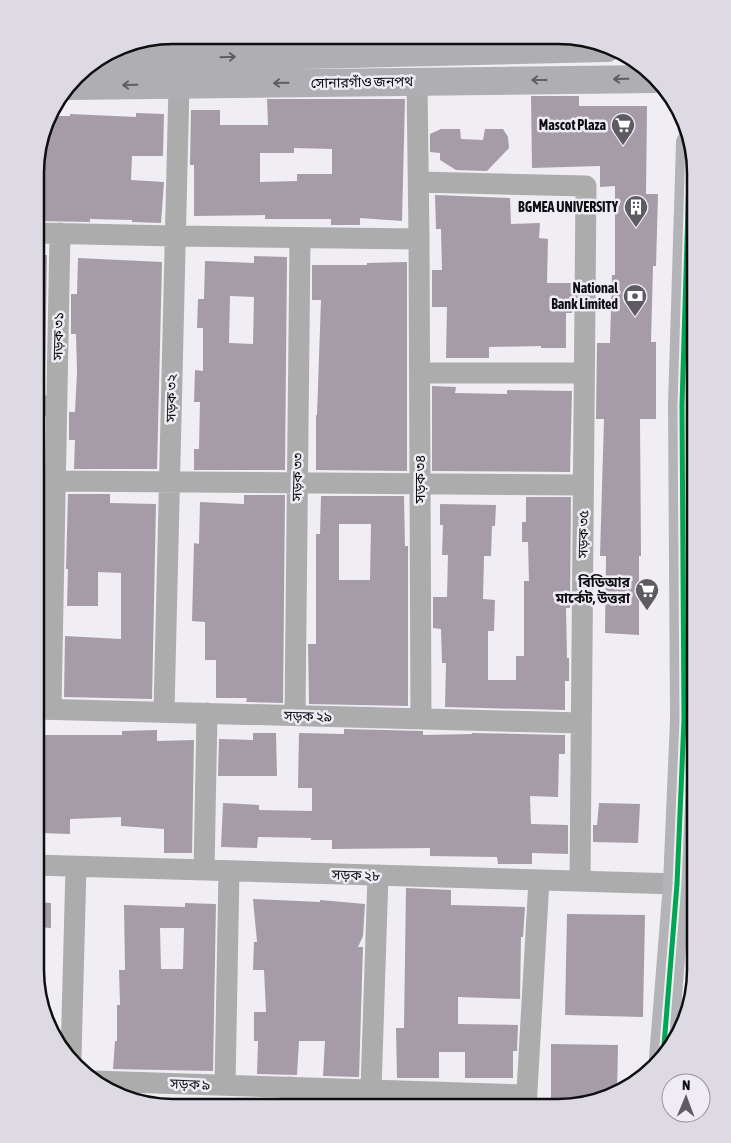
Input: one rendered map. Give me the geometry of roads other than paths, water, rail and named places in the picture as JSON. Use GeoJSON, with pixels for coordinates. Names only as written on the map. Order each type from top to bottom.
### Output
{"type":"FeatureCollection","features":[{"type":"Feature","properties":{"kind":"highway"},"geometry":{"type":"LineString","coordinates":[[664,1044],[677,884],[684,720],[682,404],[687,241]]}},
{"type":"Feature","properties":{"kind":"main road","name":"সোনারগাঁও জনপথ"},"geometry":{"type":"LineString","coordinates":[[112,59],[489,44],[572,45]]}},
{"type":"Feature","properties":{"kind":"main road","name":"সোনারগাঁও জনপথ"},"geometry":{"type":"LineString","coordinates":[[78,86],[648,79]]}},
{"type":"Feature","properties":{"kind":"street","name":"সড়ক ৩৪"},"geometry":{"type":"LineString","coordinates":[[417,81],[421,719]]}},
{"type":"Feature","properties":{"kind":"street","name":"সড়ক ৩২"},"geometry":{"type":"LineString","coordinates":[[164,711],[179,84]]}},
{"type":"Feature","properties":{"kind":"street","name":"সড়ক ৩৫"},"geometry":{"type":"LineString","coordinates":[[418,182],[586,186],[580,882]]}},
{"type":"Feature","properties":{"kind":"street"},"geometry":{"type":"LineString","coordinates":[[44,233],[419,239]]}},
{"type":"Feature","properties":{"kind":"street","name":"সড়ক ৩১"},"geometry":{"type":"LineString","coordinates":[[44,690],[55,481],[60,233]]}},
{"type":"Feature","properties":{"kind":"street","name":"সড়ক ৩৩"},"geometry":{"type":"LineString","coordinates":[[295,716],[300,238]]}},
{"type":"Feature","properties":{"kind":"street"},"geometry":{"type":"LineString","coordinates":[[420,373],[584,373]]}},
{"type":"Feature","properties":{"kind":"street"},"geometry":{"type":"LineString","coordinates":[[44,406],[57,406]]}},
{"type":"Feature","properties":{"kind":"street"},"geometry":{"type":"LineString","coordinates":[[55,481],[583,485]]}},
{"type":"Feature","properties":{"kind":"street","name":"সড়ক ২৯"},"geometry":{"type":"LineString","coordinates":[[44,709],[581,723]]}},
{"type":"Feature","properties":{"kind":"street"},"geometry":{"type":"LineString","coordinates":[[204,870],[207,713]]}},
{"type":"Feature","properties":{"kind":"street","name":"সড়ক ২৮"},"geometry":{"type":"LineString","coordinates":[[44,865],[677,884]]}},
{"type":"Feature","properties":{"kind":"street"},"geometry":{"type":"LineString","coordinates":[[71,1050],[76,866]]}},
{"type":"Feature","properties":{"kind":"street"},"geometry":{"type":"LineString","coordinates":[[225,1085],[229,871]]}},
{"type":"Feature","properties":{"kind":"street"},"geometry":{"type":"LineString","coordinates":[[371,1090],[378,875]]}},
{"type":"Feature","properties":{"kind":"street"},"geometry":{"type":"LineString","coordinates":[[527,1099],[539,880]]}},
{"type":"Feature","properties":{"kind":"street","name":"সড়ক ৯"},"geometry":{"type":"LineString","coordinates":[[107,1081],[225,1085],[290,1097],[371,1090],[499,1099]]}},
{"type":"Feature","properties":{"kind":"place","name":"Mascot Plaza"},"geometry":{"type":"Point","coordinates":[623,146]}},
{"type":"Feature","properties":{"kind":"place","name":"BGMEA UNIVERSITY"},"geometry":{"type":"Point","coordinates":[636,228]}},
{"type":"Feature","properties":{"kind":"place","name":"National Bank Limited"},"geometry":{"type":"Point","coordinates":[635,317]}},
{"type":"Feature","properties":{"kind":"place","name":"বিডিআর মার্কেট, উত্তরা"},"geometry":{"type":"Point","coordinates":[647,611]}}]}
